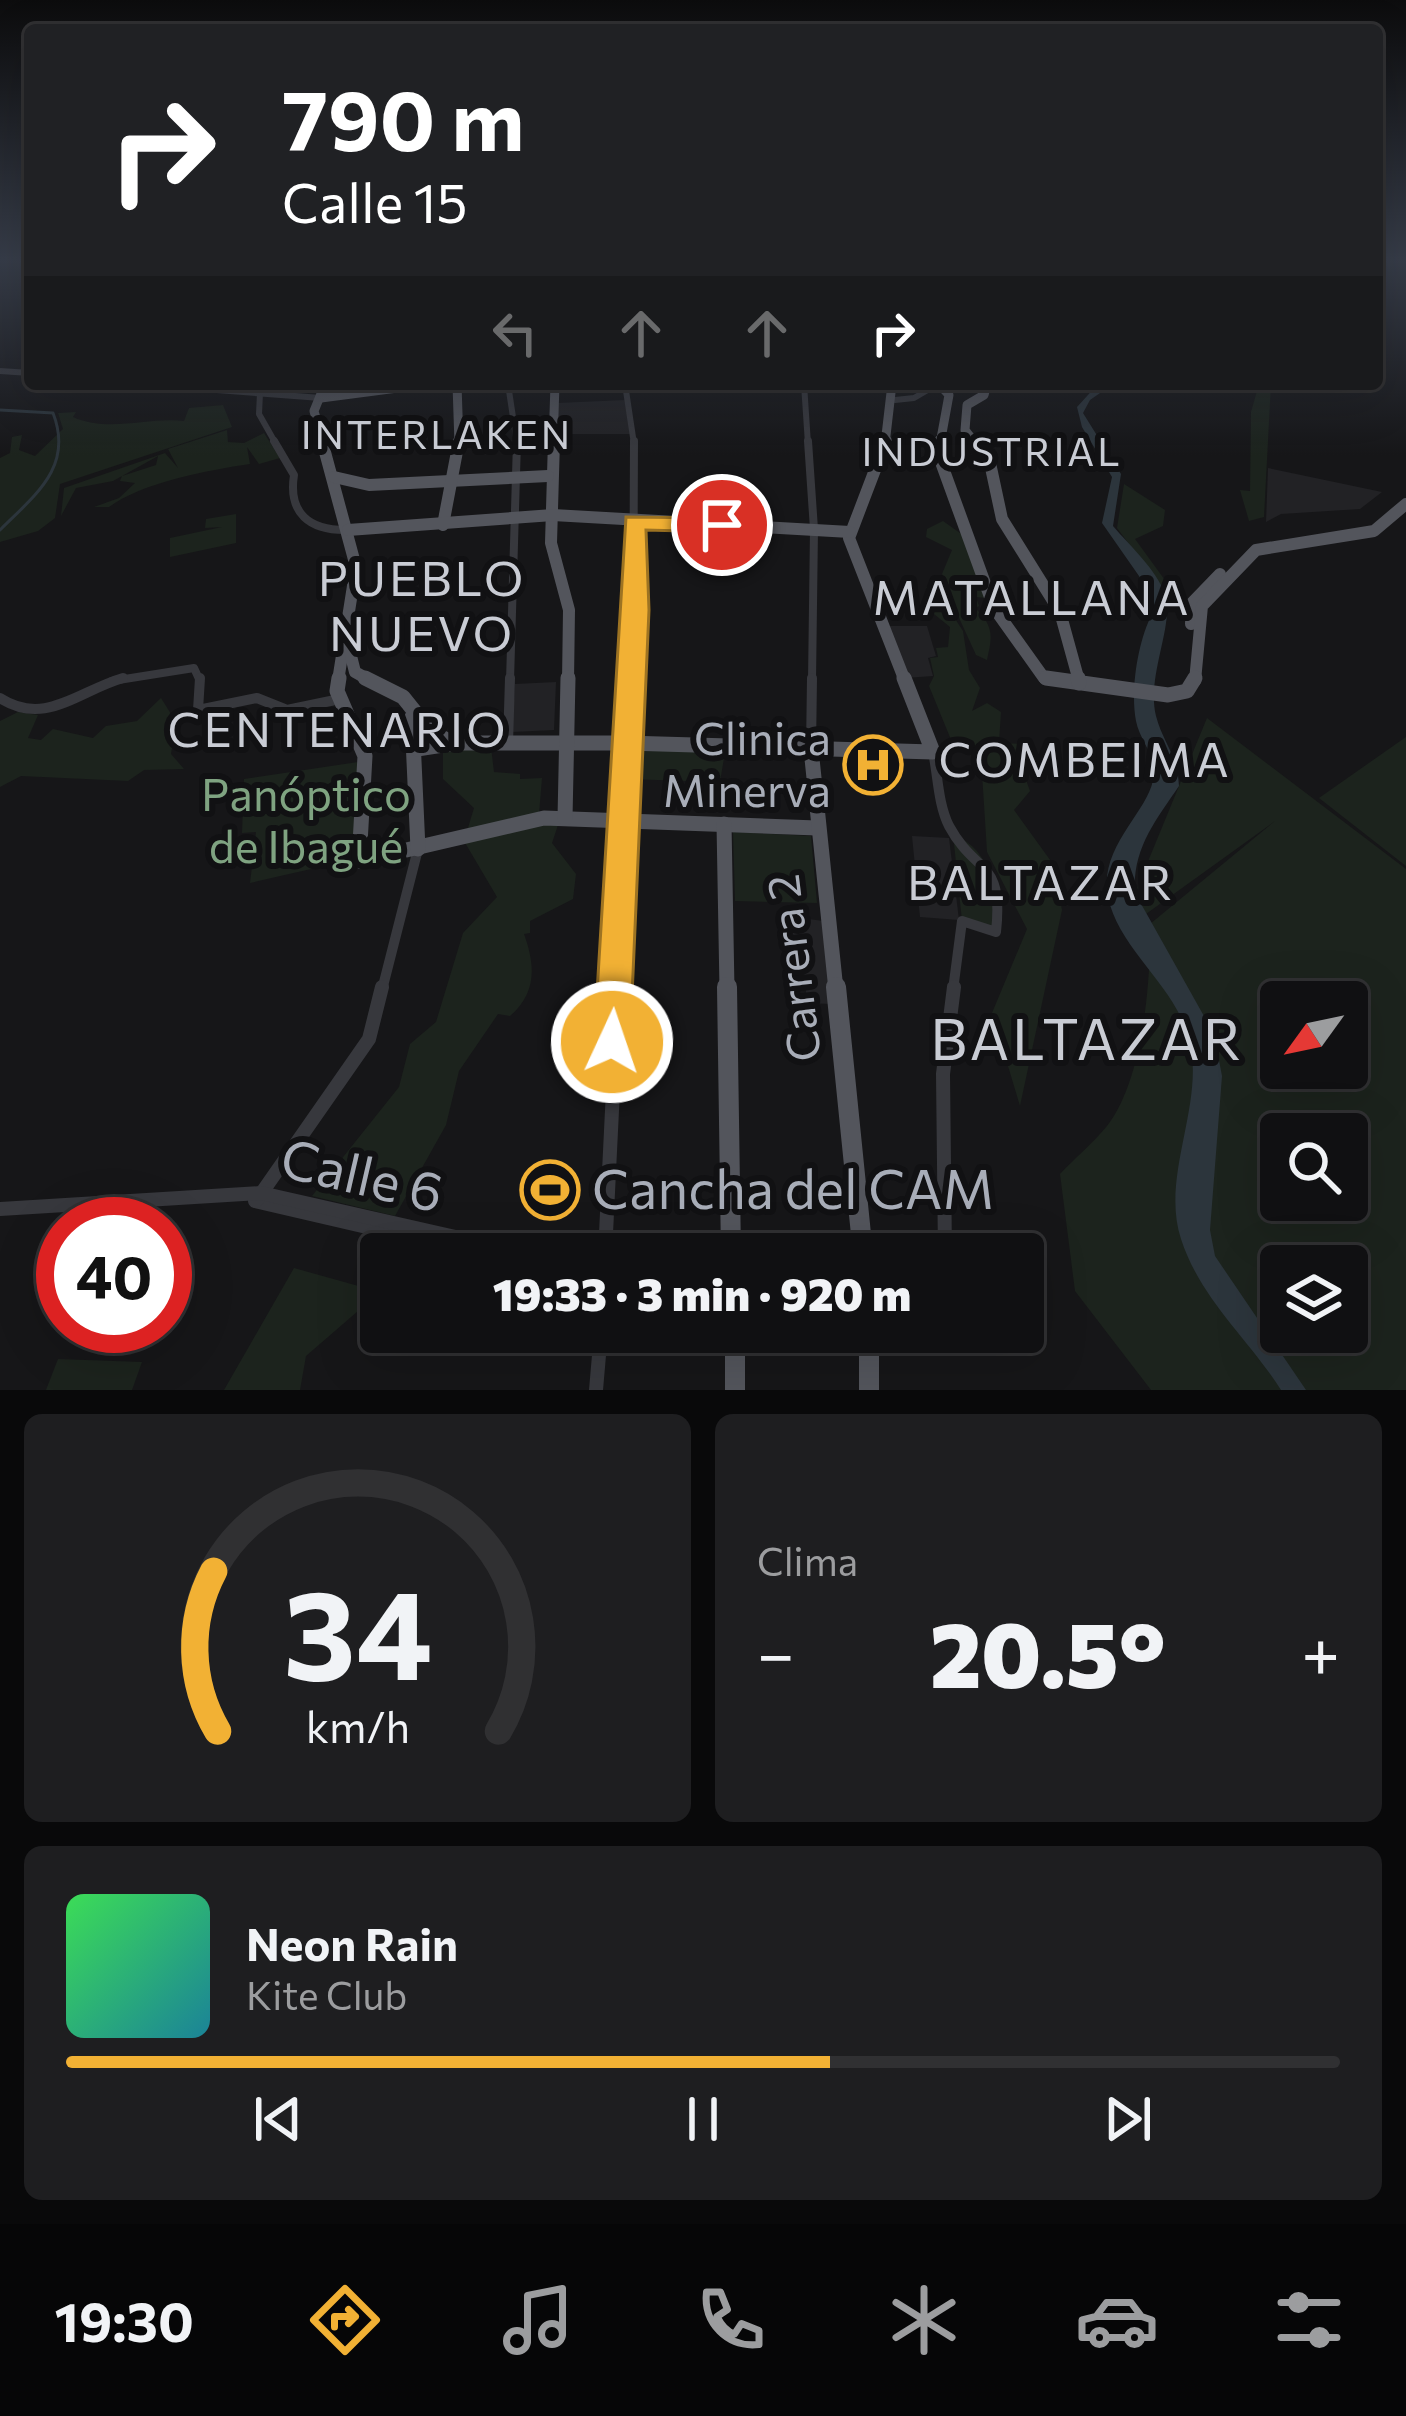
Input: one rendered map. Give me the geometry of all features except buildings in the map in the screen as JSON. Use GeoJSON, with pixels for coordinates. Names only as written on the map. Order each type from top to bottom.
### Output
{"type":"FeatureCollection","features":[{"type":"Feature","properties":{"kind":"main road"},"geometry":{"type":"LineString","coordinates":[[444,522],[459,443],[457,390]]}},
{"type":"Feature","properties":{"kind":"main road"},"geometry":{"type":"LineString","coordinates":[[548,518],[554,390]]}},
{"type":"Feature","properties":{"kind":"main road"},"geometry":{"type":"LineString","coordinates":[[555,390],[543,543],[560,613],[562,818]]}},
{"type":"Feature","properties":{"kind":"main road"},"geometry":{"type":"LineString","coordinates":[[327,392],[314,410],[345,493],[349,530],[364,564],[349,664],[362,681],[412,705],[435,739],[932,752],[849,535],[880,461],[897,400],[895,390]]}},
{"type":"Feature","properties":{"kind":"main road"},"geometry":{"type":"LineString","coordinates":[[943,390],[949,395],[938,454],[983,583],[1007,631],[1044,678],[1167,692],[1194,684],[1202,606],[1256,550],[1374,531],[1402,501]]}},
{"type":"Feature","properties":{"kind":"main road"},"geometry":{"type":"LineString","coordinates":[[985,390],[967,405],[965,430],[990,463],[1002,518],[1060,612],[1079,683]]}},
{"type":"Feature","properties":{"kind":"main road"},"geometry":{"type":"LineString","coordinates":[[338,476],[361,484],[548,476]]}},
{"type":"Feature","properties":{"kind":"main road"},"geometry":{"type":"LineString","coordinates":[[338,476],[356,567],[338,681],[365,756],[359,861],[538,819],[817,828]]}},
{"type":"Feature","properties":{"kind":"main road"},"geometry":{"type":"LineString","coordinates":[[345,493],[361,484]]}},
{"type":"Feature","properties":{"kind":"main road"},"geometry":{"type":"LineString","coordinates":[[1167,692],[1187,679],[1192,602],[1257,542],[1369,526],[1402,501]]}},
{"type":"Feature","properties":{"kind":"main road"},"geometry":{"type":"LineString","coordinates":[[349,530],[548,518],[634,519],[849,535]]}},
{"type":"Feature","properties":{"kind":"main road"},"geometry":{"type":"LineString","coordinates":[[338,681],[362,681],[389,693],[406,708],[416,727],[418,849]]}},
{"type":"Feature","properties":{"kind":"main road"},"geometry":{"type":"LineString","coordinates":[[417,749],[456,743]]}},
{"type":"Feature","properties":{"kind":"main road","name":"Carrera 2"},"geometry":{"type":"LineString","coordinates":[[811,749],[861,1233]]}},
{"type":"Feature","properties":{"kind":"main road"},"geometry":{"type":"LineString","coordinates":[[724,824],[731,1233]]}},
{"type":"Feature","properties":{"kind":"main road"},"geometry":{"type":"LineString","coordinates":[[735,1353],[735,1390]]}},
{"type":"Feature","properties":{"kind":"main road"},"geometry":{"type":"LineString","coordinates":[[868,1390],[869,1353]]}},
{"type":"Feature","properties":{"kind":"street"},"geometry":{"type":"LineString","coordinates":[[189,390],[258,398],[304,398],[327,392]]}},
{"type":"Feature","properties":{"kind":"street"},"geometry":{"type":"LineString","coordinates":[[508,744],[517,437],[509,390]]}},
{"type":"Feature","properties":{"kind":"street"},"geometry":{"type":"LineString","coordinates":[[606,1233],[636,610],[634,438],[626,390]]}},
{"type":"Feature","properties":{"kind":"street","name":"Carrera 2"},"geometry":{"type":"LineString","coordinates":[[804,390],[813,532],[811,749]]}},
{"type":"Feature","properties":{"kind":"street"},"geometry":{"type":"LineString","coordinates":[[897,400],[924,390]]}},
{"type":"Feature","properties":{"kind":"street"},"geometry":{"type":"LineString","coordinates":[[258,398],[295,475],[290,498],[296,512],[349,530]]}},
{"type":"Feature","properties":{"kind":"street"},"geometry":{"type":"LineString","coordinates":[[0,698],[29,715],[60,708],[117,680],[194,668],[200,677],[198,710],[262,699],[285,714],[342,702]]}},
{"type":"Feature","properties":{"kind":"street"},"geometry":{"type":"LineString","coordinates":[[932,752],[952,834],[974,848],[992,870],[1000,900],[996,932],[962,921],[943,1074],[945,1233]]}},
{"type":"Feature","properties":{"kind":"street"},"geometry":{"type":"LineString","coordinates":[[254,1196],[369,1040],[418,849]]}},
{"type":"Feature","properties":{"kind":"street","name":"Calle 6"},"geometry":{"type":"LineString","coordinates":[[254,1196],[400,1233]]}},
{"type":"Feature","properties":{"kind":"street","name":"Calle 6"},"geometry":{"type":"LineString","coordinates":[[0,1209],[254,1196],[430,1233]]}},
{"type":"Feature","properties":{"kind":"street"},"geometry":{"type":"LineString","coordinates":[[596,1390],[599,1353]]}},
{"type":"Feature","properties":{"kind":"shaded area"},"geometry":{"type":"Polygon","coordinates":[[[1093,390],[1104,390],[1090,400],[1083,413],[1121,474],[1113,526],[1155,576],[1167,606],[1154,701],[1179,786],[1142,849],[1135,893],[1214,1034],[1222,1076],[1210,1230],[1215,1256],[1260,1322],[1260,1353],[1281,1353],[1306,1390],[1281,1390],[1200,1281],[1181,1239],[1176,1190],[1192,1088],[1189,1039],[1172,1002],[1123,934],[1108,897],[1107,879],[1116,847],[1153,780],[1153,764],[1136,721],[1134,695],[1139,652],[1152,614],[1139,576],[1102,523],[1112,477],[1082,427],[1077,407],[1093,390]]]}},
{"type":"Feature","properties":{"kind":"shaded area"},"geometry":{"type":"Polygon","coordinates":[[[625,400],[631,434],[559,434],[557,403],[625,400]]]}},
{"type":"Feature","properties":{"kind":"shaded area"},"geometry":{"type":"Polygon","coordinates":[[[1268,468],[1382,492],[1360,509],[1281,514],[1266,522],[1268,468]]]}},
{"type":"Feature","properties":{"kind":"shaded area"},"geometry":{"type":"Polygon","coordinates":[[[885,626],[927,626],[936,656],[928,658],[933,676],[905,678],[885,626]]]}},
{"type":"Feature","properties":{"kind":"shaded area"},"geometry":{"type":"Polygon","coordinates":[[[556,682],[554,730],[512,732],[515,684],[556,682]]]}},
{"type":"Feature","properties":{"kind":"shaded area"},"geometry":{"type":"Polygon","coordinates":[[[912,836],[949,838],[959,920],[920,917],[912,836]]]}},
{"type":"Feature","properties":{"kind":"shaded area"},"geometry":{"type":"Polygon","coordinates":[[[787,916],[823,921],[831,1004],[807,1003],[804,971],[788,963],[787,916]]]}},
{"type":"Feature","properties":{"kind":"green space"},"geometry":{"type":"Polygon","coordinates":[[[1257,390],[1271,390],[1264,517],[1249,521],[1240,490],[1250,491],[1251,412],[1257,390]]]}},
{"type":"Feature","properties":{"kind":"green space"},"geometry":{"type":"Polygon","coordinates":[[[223,405],[232,427],[60,484],[55,518],[38,531],[0,542],[0,458],[10,453],[12,437],[22,435],[19,450],[35,456],[63,429],[58,413],[76,412],[73,417],[100,424],[184,421],[189,408],[223,405]]]}},
{"type":"Feature","properties":{"kind":"green space"},"geometry":{"type":"Polygon","coordinates":[[[227,430],[228,442],[244,443],[264,433],[280,458],[259,464],[247,447],[250,464],[176,479],[109,507],[94,507],[119,498],[135,483],[120,481],[122,476],[76,488],[61,516],[64,488],[165,453],[178,468],[168,449],[227,430]],[[158,456],[122,476],[156,465],[158,456]]]}},
{"type":"Feature","properties":{"kind":"green space"},"geometry":{"type":"Polygon","coordinates":[[[1124,484],[1165,510],[1163,526],[1135,539],[1175,594],[1169,597],[1117,528],[1124,484]]]}},
{"type":"Feature","properties":{"kind":"green space"},"geometry":{"type":"Polygon","coordinates":[[[236,514],[236,543],[170,557],[170,538],[222,527],[205,528],[206,519],[236,514]]]}},
{"type":"Feature","properties":{"kind":"green space"},"geometry":{"type":"Polygon","coordinates":[[[943,521],[967,538],[986,598],[976,597],[979,606],[975,608],[990,633],[987,660],[976,655],[945,587],[950,587],[942,574],[952,550],[926,537],[927,529],[943,521]]]}},
{"type":"Feature","properties":{"kind":"green space"},"geometry":{"type":"Polygon","coordinates":[[[926,587],[935,588],[963,631],[969,670],[980,688],[972,711],[987,703],[1001,712],[999,743],[1021,744],[1015,750],[1030,791],[1014,810],[1053,864],[1062,910],[1020,1106],[992,1013],[1027,929],[987,852],[982,773],[974,754],[954,747],[929,686],[934,676],[930,658],[938,657],[936,648],[948,647],[950,627],[929,610],[926,587]]]}},
{"type":"Feature","properties":{"kind":"green space"},"geometry":{"type":"Polygon","coordinates":[[[161,698],[176,722],[171,754],[184,769],[144,770],[128,781],[21,776],[0,787],[0,721],[18,712],[38,715],[28,738],[41,740],[53,729],[93,738],[106,726],[137,721],[161,698]]]}},
{"type":"Feature","properties":{"kind":"green space"},"geometry":{"type":"Polygon","coordinates":[[[1207,718],[1406,869],[1406,1390],[1151,1390],[1075,1291],[1060,1174],[1107,1126],[1129,1083],[1146,1001],[1150,924],[1275,821],[1146,914],[1135,893],[1207,718]]]}},
{"type":"Feature","properties":{"kind":"green space"},"geometry":{"type":"Polygon","coordinates":[[[1406,737],[1406,866],[1319,798],[1406,737]]]}},
{"type":"Feature","properties":{"kind":"green space"},"geometry":{"type":"Polygon","coordinates":[[[626,743],[726,746],[720,782],[626,779],[626,743]]]}},
{"type":"Feature","properties":{"kind":"green space"},"geometry":{"type":"Polygon","coordinates":[[[443,746],[491,747],[494,772],[520,774],[520,779],[542,778],[539,814],[559,822],[552,843],[576,874],[573,899],[530,921],[530,933],[524,934],[532,968],[525,998],[510,1016],[498,1014],[459,1071],[446,1125],[395,1216],[312,1196],[399,1087],[410,1044],[436,1022],[463,933],[497,897],[464,841],[474,808],[443,779],[443,746]]]}},
{"type":"Feature","properties":{"kind":"green space","name":"Panóptico de Ibagué"},"geometry":{"type":"Polygon","coordinates":[[[358,762],[355,859],[250,883],[256,832],[242,833],[244,779],[358,762]]]}},
{"type":"Feature","properties":{"kind":"green space"},"geometry":{"type":"Polygon","coordinates":[[[733,832],[811,836],[817,903],[735,901],[733,832]]]}},
{"type":"Feature","properties":{"kind":"green space"},"geometry":{"type":"Polygon","coordinates":[[[953,834],[985,863],[996,932],[962,921],[953,834]]]}},
{"type":"Feature","properties":{"kind":"green space"},"geometry":{"type":"Polygon","coordinates":[[[294,1268],[360,1286],[360,1309],[306,1356],[300,1390],[224,1390],[294,1268]]]}},
{"type":"Feature","properties":{"kind":"green space"},"geometry":{"type":"Polygon","coordinates":[[[58,1359],[142,1362],[132,1390],[46,1390],[58,1359]]]}},
{"type":"Feature","properties":{"kind":"waterway"},"geometry":{"type":"LineString","coordinates":[[0,410],[53,413],[58,432],[55,465],[48,479],[0,530]]}},
{"type":"Feature","properties":{"kind":"place","name":"Clinica Minerva"},"geometry":{"type":"Point","coordinates":[873,765]}},
{"type":"Feature","properties":{"kind":"place","name":"Cancha del CAM"},"geometry":{"type":"Point","coordinates":[550,1190]}},
{"type":"Feature","properties":{"kind":"district","name":"INTERLAKEN"},"geometry":{"type":"Point","coordinates":[437,435]}},
{"type":"Feature","properties":{"kind":"district","name":"INDUSTRIAL"},"geometry":{"type":"Point","coordinates":[992,452]}},
{"type":"Feature","properties":{"kind":"district","name":"MATALLANA"},"geometry":{"type":"Point","coordinates":[1032,598]}},
{"type":"Feature","properties":{"kind":"district","name":"PUEBLO NUEVO"},"geometry":{"type":"Point","coordinates":[422,606]}},
{"type":"Feature","properties":{"kind":"district","name":"CENTENARIO"},"geometry":{"type":"Point","coordinates":[338,730]}},
{"type":"Feature","properties":{"kind":"district","name":"COMBEIMA"},"geometry":{"type":"Point","coordinates":[1085,760]}},
{"type":"Feature","properties":{"kind":"district","name":"BALTAZAR"},"geometry":{"type":"Point","coordinates":[1041,883]}},
{"type":"Feature","properties":{"kind":"district","name":"BALTAZAR"},"geometry":{"type":"Point","coordinates":[1087,1040]}},
{"type":"Feature","properties":{"kind":"route"},"geometry":{"type":"LineString","coordinates":[[612,1042],[636,610],[634,522],[722,525]]}}]}
